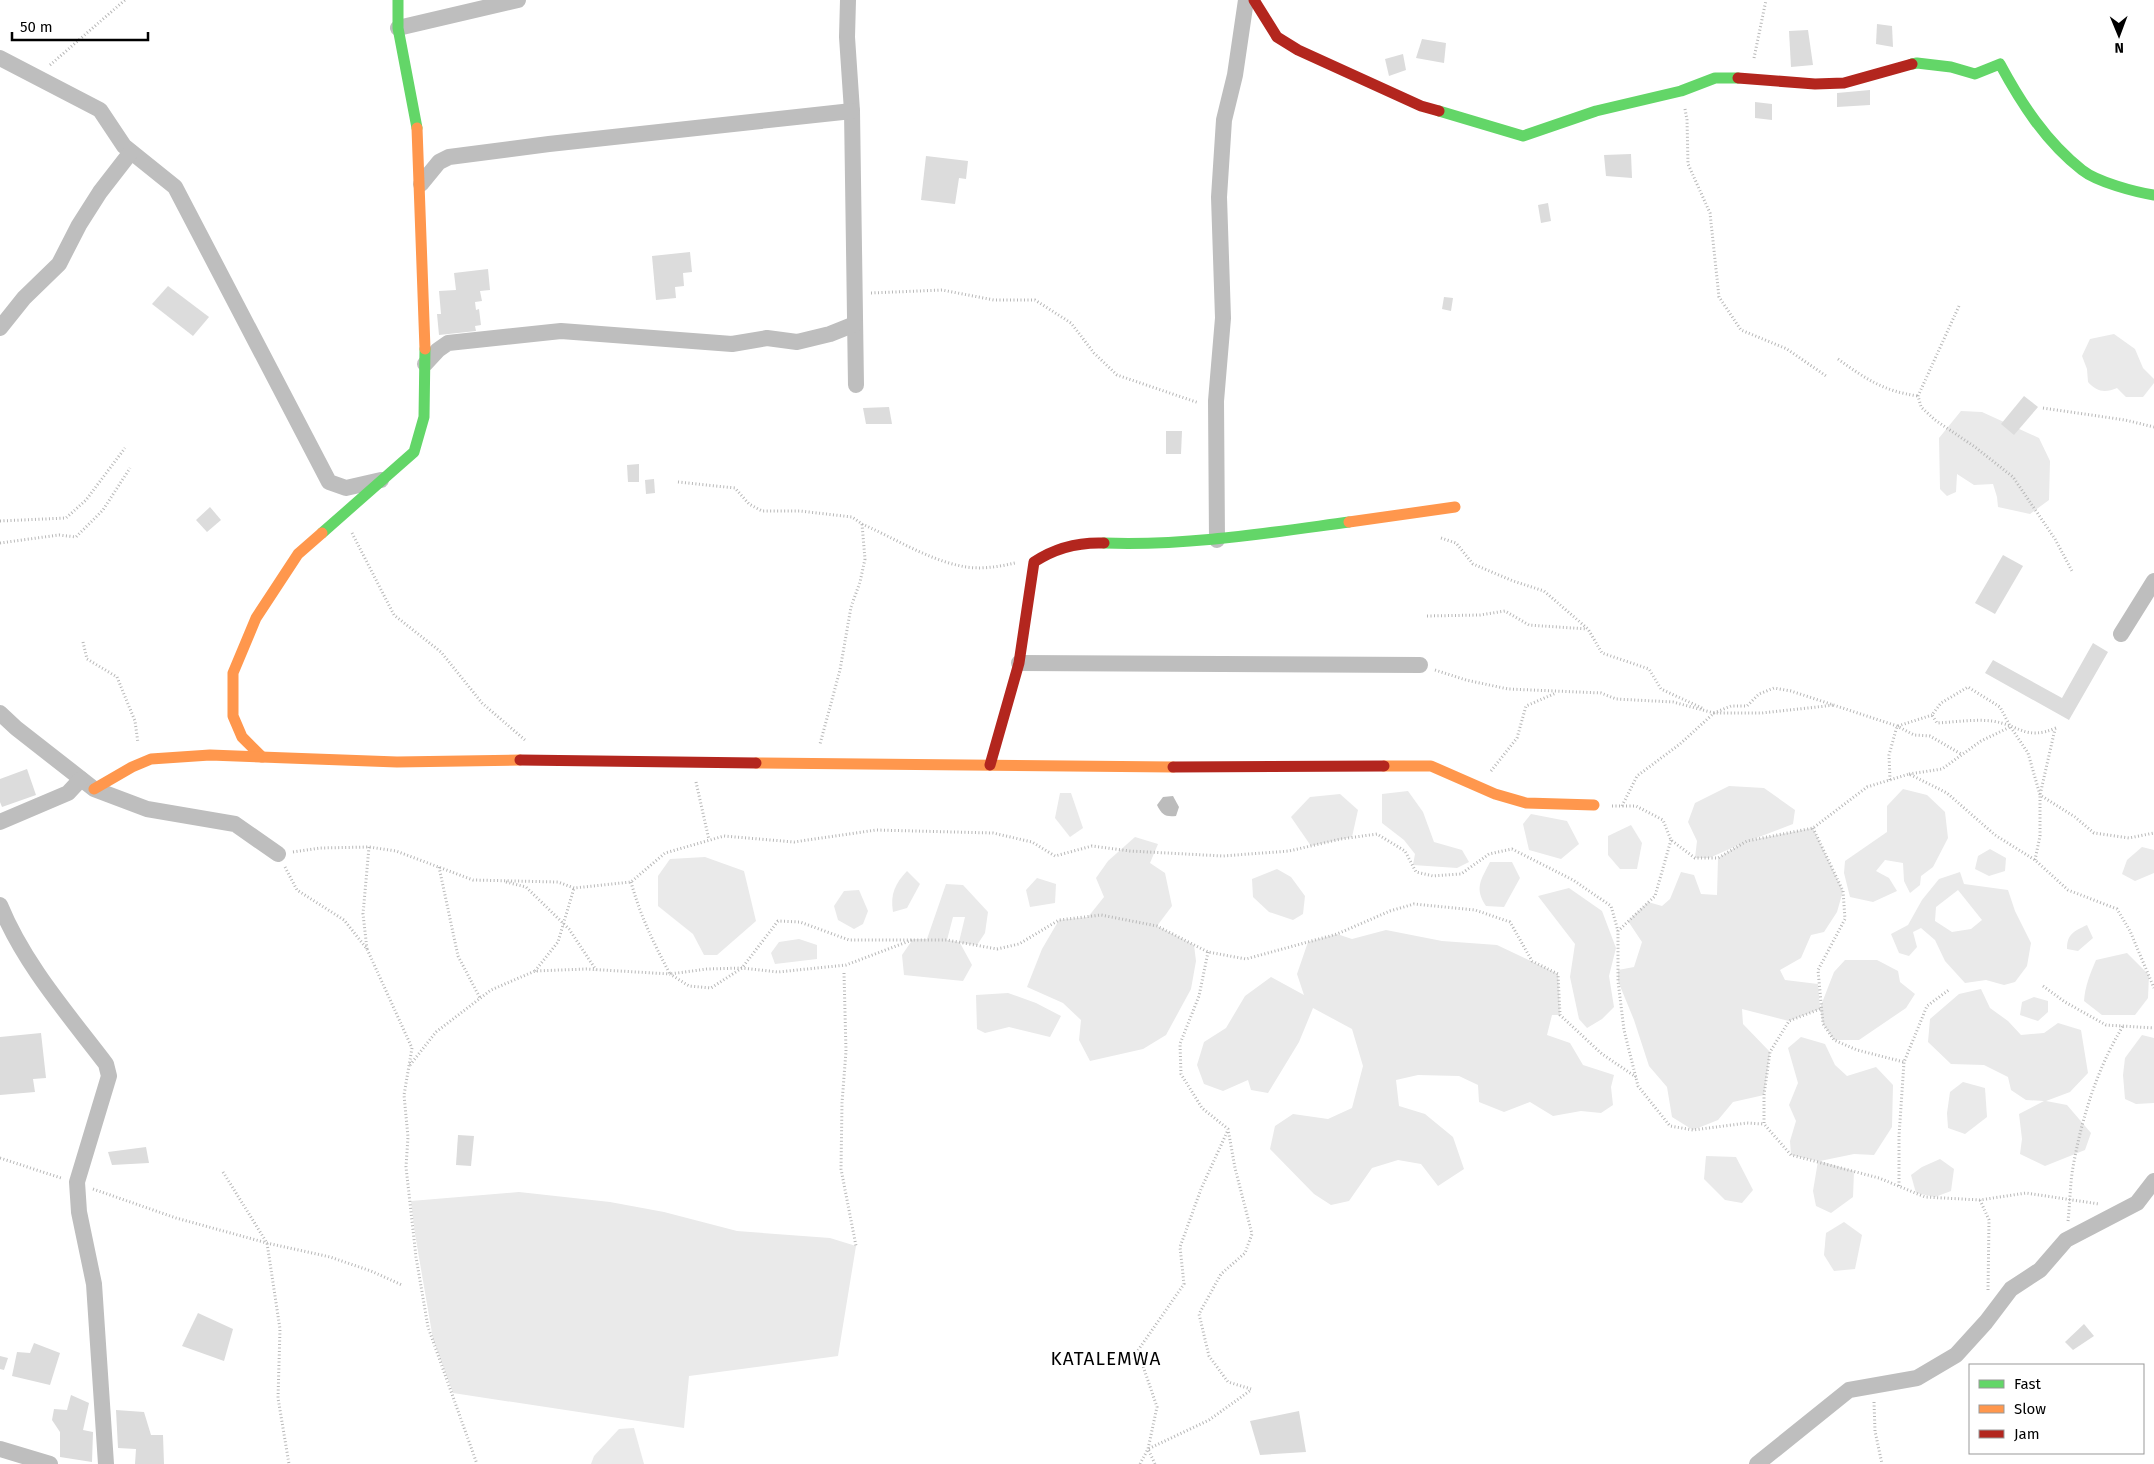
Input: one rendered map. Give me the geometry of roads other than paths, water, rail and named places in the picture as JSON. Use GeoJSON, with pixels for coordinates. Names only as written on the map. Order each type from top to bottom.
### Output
{"type":"FeatureCollection","features":[{"type":"Feature","properties":{"kind":"street"},"geometry":{"type":"LineString","coordinates":[[262,757],[242,737],[233,716],[234,673],[256,618],[298,554],[414,452],[424,417],[426,364],[419,137],[398,28],[398,0]]}},
{"type":"Feature","properties":{"kind":"street"},"geometry":{"type":"LineString","coordinates":[[398,28],[518,0]]}},
{"type":"Feature","properties":{"kind":"street"},"geometry":{"type":"LineString","coordinates":[[848,0],[847,38],[852,111],[856,385]]}},
{"type":"Feature","properties":{"kind":"street"},"geometry":{"type":"LineString","coordinates":[[1217,540],[1216,409],[1223,318],[1219,197],[1224,120],[1238,57],[1246,0]]}},
{"type":"Feature","properties":{"kind":"street"},"geometry":{"type":"LineString","coordinates":[[1254,0],[1277,37],[1298,50],[1421,106],[1523,136],[1596,112],[1681,91],[1715,78],[1750,78],[1815,84],[1844,83],[1917,63],[1951,66],[1975,74],[2000,64],[2015,92],[2046,136],[2083,171],[2132,192],[2154,195]]}},
{"type":"Feature","properties":{"kind":"street"},"geometry":{"type":"LineString","coordinates":[[0,58],[100,110],[124,146],[175,187],[329,482],[346,488],[382,480]]}},
{"type":"Feature","properties":{"kind":"street"},"geometry":{"type":"LineString","coordinates":[[421,184],[439,162],[449,157],[548,144],[852,111]]}},
{"type":"Feature","properties":{"kind":"street"},"geometry":{"type":"LineString","coordinates":[[419,137],[426,148],[435,154],[449,157]]}},
{"type":"Feature","properties":{"kind":"street"},"geometry":{"type":"LineString","coordinates":[[0,328],[24,298],[59,264],[79,225],[100,192],[131,152]]}},
{"type":"Feature","properties":{"kind":"street"},"geometry":{"type":"LineString","coordinates":[[425,326],[435,337],[448,342],[562,331],[732,344],[767,338],[797,342],[830,334],[855,324]]}},
{"type":"Feature","properties":{"kind":"street"},"geometry":{"type":"LineString","coordinates":[[426,364],[448,342]]}},
{"type":"Feature","properties":{"kind":"street"},"geometry":{"type":"LineString","coordinates":[[990,765],[1019,662],[1034,562],[1051,551],[1090,542],[1144,544],[1217,540],[1455,507]]}},
{"type":"Feature","properties":{"kind":"street"},"geometry":{"type":"LineString","coordinates":[[2121,634],[2154,581]]}},
{"type":"Feature","properties":{"kind":"street"},"geometry":{"type":"LineString","coordinates":[[1019,662],[1420,665]]}},
{"type":"Feature","properties":{"kind":"street"},"geometry":{"type":"LineString","coordinates":[[0,713],[16,728],[94,789],[147,809],[235,824],[278,854]]}},
{"type":"Feature","properties":{"kind":"street"},"geometry":{"type":"LineString","coordinates":[[218,756],[230,748],[234,742],[238,727]]}},
{"type":"Feature","properties":{"kind":"street"},"geometry":{"type":"LineString","coordinates":[[94,789],[140,763],[151,759],[218,756],[397,762],[507,760],[1118,767],[1431,766],[1447,771],[1500,796],[1519,802],[1594,805]]}},
{"type":"Feature","properties":{"kind":"street"},"geometry":{"type":"LineString","coordinates":[[0,822],[68,794],[81,778]]}},
{"type":"Feature","properties":{"kind":"street"},"geometry":{"type":"LineString","coordinates":[[0,906],[8,926],[45,983],[106,1064],[109,1076],[77,1182],[79,1212],[94,1284],[106,1464]]}},
{"type":"Feature","properties":{"kind":"street"},"geometry":{"type":"LineString","coordinates":[[1757,1464],[1849,1390],[1917,1378],[1956,1355],[1986,1322],[2011,1289],[2040,1270],[2066,1240],[2137,1204],[2154,1181]]}},
{"type":"Feature","properties":{"kind":"street"},"geometry":{"type":"LineString","coordinates":[[0,1449],[50,1464]]}},
{"type":"Feature","properties":{"kind":"district","name":"KATALEMWA"},"geometry":{"type":"Point","coordinates":[1106,1358]}}]}
